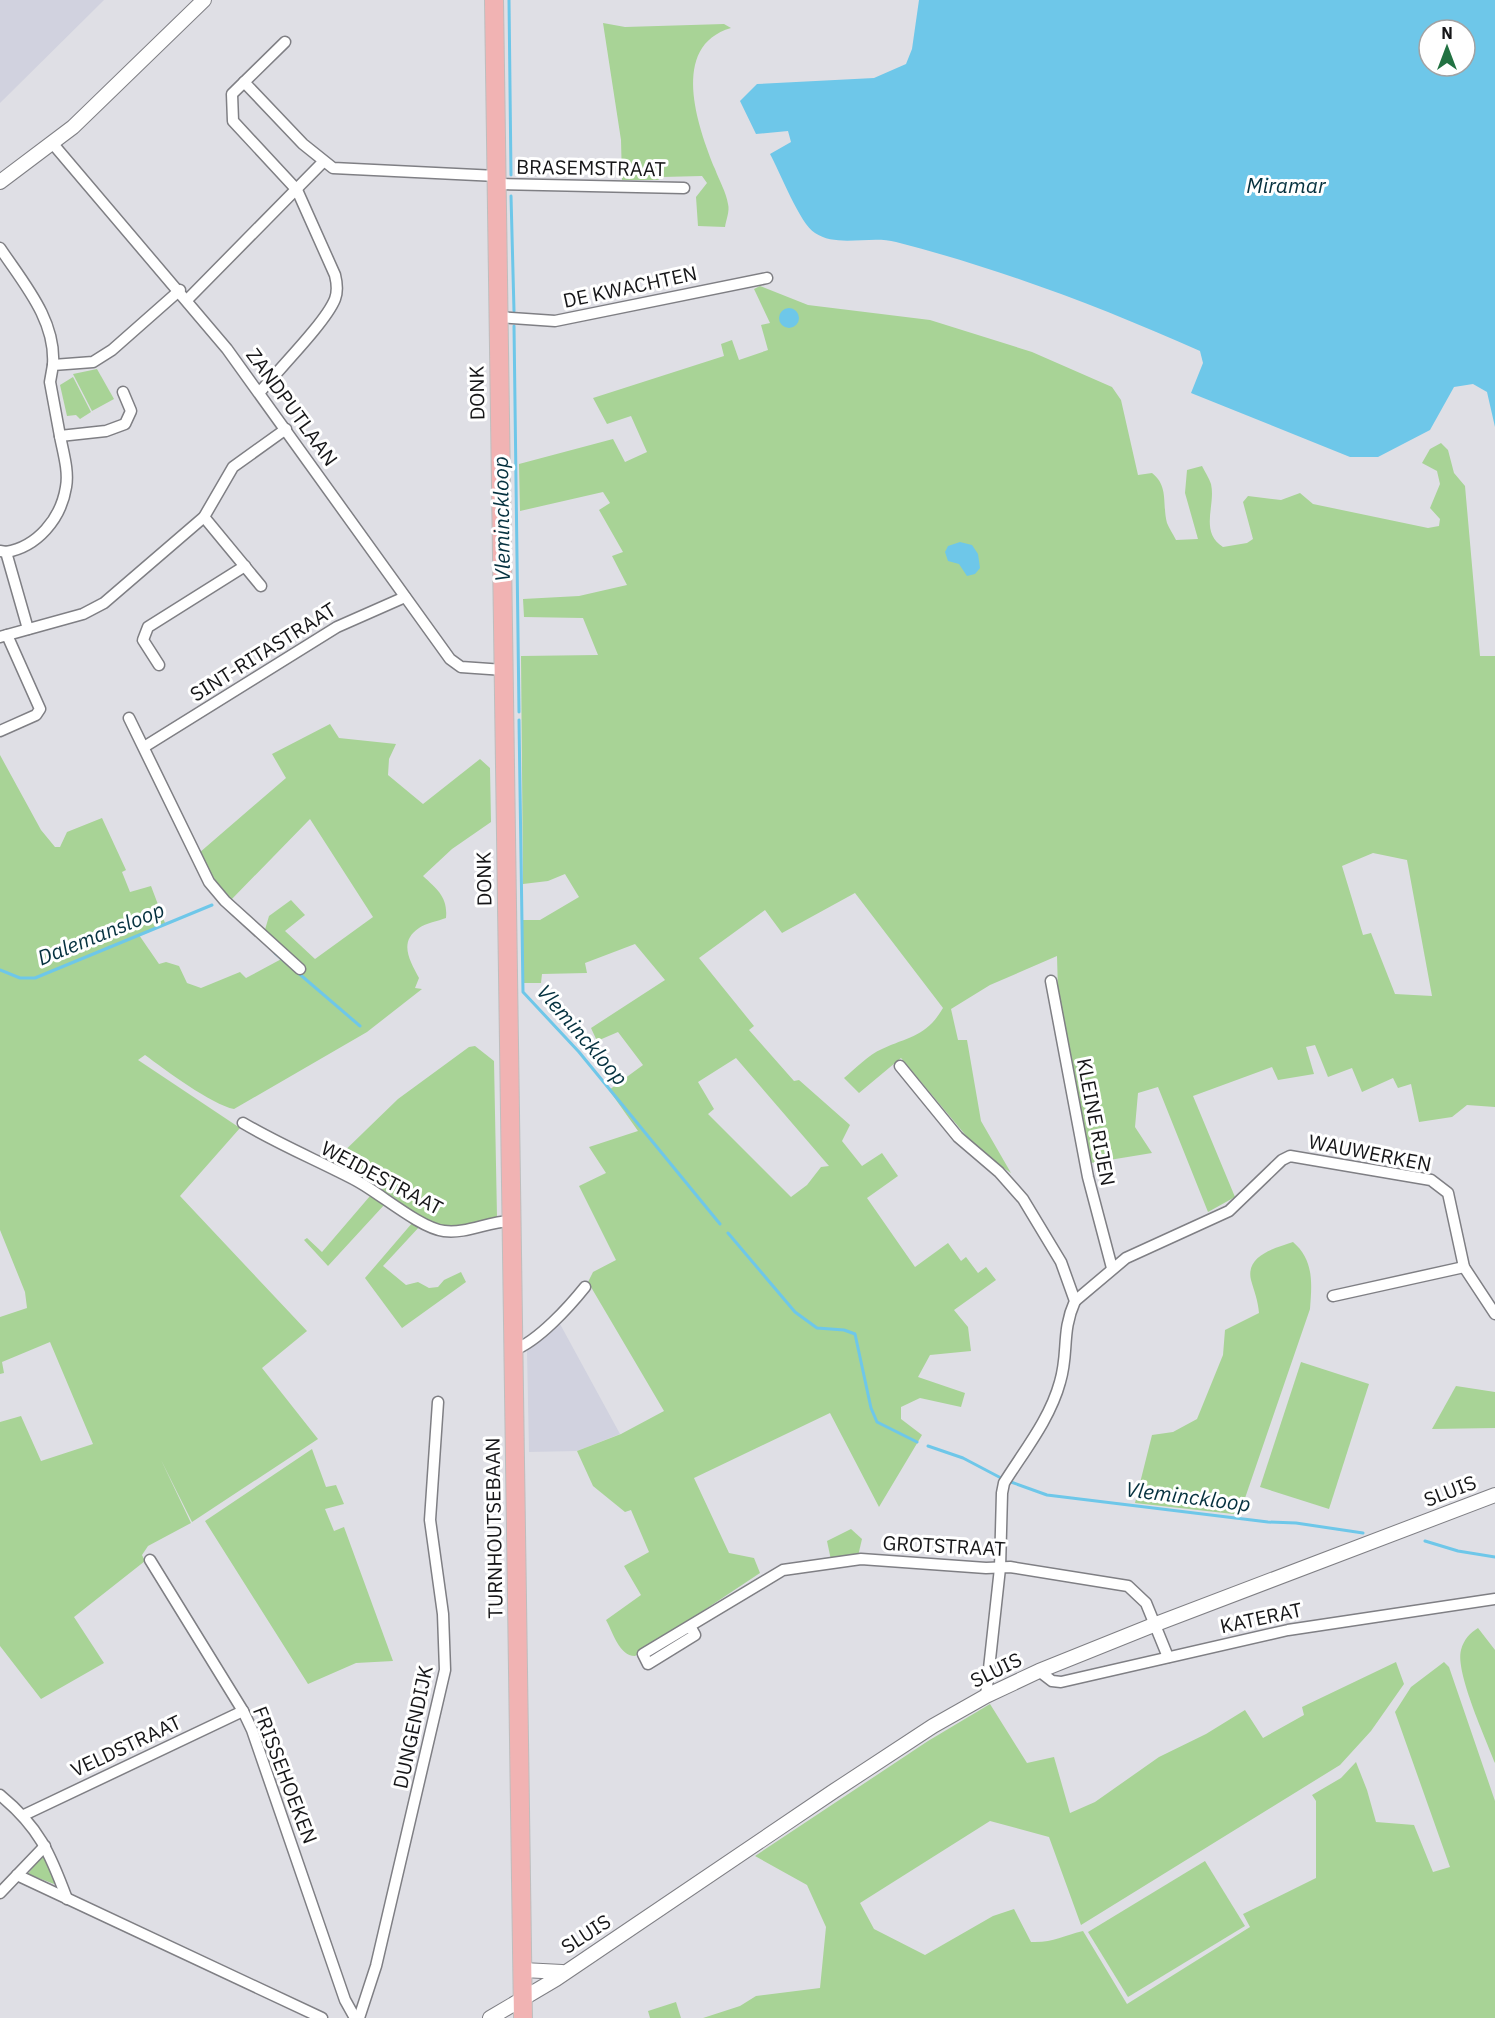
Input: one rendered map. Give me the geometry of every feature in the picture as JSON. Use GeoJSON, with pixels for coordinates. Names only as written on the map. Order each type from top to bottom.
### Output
{"type":"FeatureCollection","features":[{"type":"Feature","properties":{"kind":"main road","name":"DONK"},"geometry":{"type":"LineString","coordinates":[[494,0],[509,1038]]}},
{"type":"Feature","properties":{"kind":"main road","name":"TURNHOUTSEBAAN"},"geometry":{"type":"LineString","coordinates":[[509,1038],[523,2018]]}},
{"type":"Feature","properties":{"kind":"street"},"geometry":{"type":"LineString","coordinates":[[0,182],[73,127],[204,0]]}},
{"type":"Feature","properties":{"kind":"street"},"geometry":{"type":"LineString","coordinates":[[261,392],[326,313],[335,298],[337,287],[335,275],[297,190],[233,121],[232,94],[285,42]]}},
{"type":"Feature","properties":{"kind":"street"},"geometry":{"type":"LineString","coordinates":[[188,300],[323,162],[244,82]]}},
{"type":"Feature","properties":{"kind":"street","name":"ZANDPUTLAAN"},"geometry":{"type":"LineString","coordinates":[[53,144],[180,290],[261,392],[450,659],[461,667],[504,670]]}},
{"type":"Feature","properties":{"kind":"street","name":"BRASEMSTRAAT"},"geometry":{"type":"LineString","coordinates":[[323,162],[342,170],[497,180],[684,188]]}},
{"type":"Feature","properties":{"kind":"street"},"geometry":{"type":"LineString","coordinates":[[0,248],[46,321],[53,345],[50,382],[66,482],[57,510],[38,539],[3,552],[27,629]]}},
{"type":"Feature","properties":{"kind":"street","name":"DE KWACHTEN"},"geometry":{"type":"LineString","coordinates":[[498,317],[555,321],[767,278]]}},
{"type":"Feature","properties":{"kind":"street"},"geometry":{"type":"LineString","coordinates":[[53,365],[93,362],[112,350],[180,290]]}},
{"type":"Feature","properties":{"kind":"street"},"geometry":{"type":"LineString","coordinates":[[60,436],[106,431],[125,424],[131,411],[123,392]]}},
{"type":"Feature","properties":{"kind":"street"},"geometry":{"type":"LineString","coordinates":[[0,731],[36,716],[40,709],[4,636],[97,608],[204,517],[233,467],[286,429]]}},
{"type":"Feature","properties":{"kind":"street"},"geometry":{"type":"LineString","coordinates":[[204,517],[261,586]]}},
{"type":"Feature","properties":{"kind":"street"},"geometry":{"type":"LineString","coordinates":[[159,665],[142,640],[148,627],[245,566]]}},
{"type":"Feature","properties":{"kind":"street","name":"SINT-RITASTRAAT"},"geometry":{"type":"LineString","coordinates":[[144,747],[337,627],[405,597]]}},
{"type":"Feature","properties":{"kind":"street"},"geometry":{"type":"LineString","coordinates":[[129,718],[209,882],[225,901],[300,969]]}},
{"type":"Feature","properties":{"kind":"street","name":"KLEINE RIJEN"},"geometry":{"type":"LineString","coordinates":[[1051,981],[1088,1177],[1112,1268]]}},
{"type":"Feature","properties":{"kind":"street"},"geometry":{"type":"LineString","coordinates":[[900,1066],[958,1137],[999,1172],[1023,1199],[1061,1262],[1076,1301],[1065,1327],[1064,1365],[1055,1398],[1004,1483],[1000,1568],[986,1696]]}},
{"type":"Feature","properties":{"kind":"street","name":"WEIDESTRAAT"},"geometry":{"type":"LineString","coordinates":[[243,1123],[278,1144],[357,1181],[430,1228],[458,1231],[498,1221],[512,1221]]}},
{"type":"Feature","properties":{"kind":"street","name":"WAUWERKEN"},"geometry":{"type":"LineString","coordinates":[[1076,1301],[1126,1258],[1229,1211],[1282,1160],[1290,1156],[1431,1180],[1442,1186],[1448,1193],[1464,1267],[1495,1314]]}},
{"type":"Feature","properties":{"kind":"street"},"geometry":{"type":"LineString","coordinates":[[1333,1296],[1464,1267]]}},
{"type":"Feature","properties":{"kind":"street"},"geometry":{"type":"LineString","coordinates":[[514,1350],[524,1346],[585,1287]]}},
{"type":"Feature","properties":{"kind":"street","name":"DUNGENDIJK"},"geometry":{"type":"LineString","coordinates":[[357,2018],[376,1966],[445,1670],[443,1614],[430,1520],[438,1402]]}},
{"type":"Feature","properties":{"kind":"street","name":"SLUIS"},"geometry":{"type":"LineString","coordinates":[[490,2018],[556,1979],[562,1972],[864,1771],[986,1696],[1039,1671],[1156,1624],[1495,1495]]}},
{"type":"Feature","properties":{"kind":"street","name":"GROTSTRAAT"},"geometry":{"type":"LineString","coordinates":[[690,1626],[770,1577],[794,1568],[861,1559],[1000,1568],[1128,1586],[1146,1603],[1168,1657]]}},
{"type":"Feature","properties":{"kind":"street","name":"FRISSEHOEKEN"},"geometry":{"type":"LineString","coordinates":[[150,1560],[243,1711],[259,1747],[345,2000],[357,2018]]}},
{"type":"Feature","properties":{"kind":"street","name":"KATERAT"},"geometry":{"type":"LineString","coordinates":[[1039,1671],[1052,1681],[1061,1682],[1288,1630],[1495,1599]]}},
{"type":"Feature","properties":{"kind":"street","name":"VELDSTRAAT"},"geometry":{"type":"LineString","coordinates":[[24,1815],[243,1711]]}},
{"type":"Feature","properties":{"kind":"street"},"geometry":{"type":"LineString","coordinates":[[0,1795],[24,1815],[45,1846],[67,1899]]}},
{"type":"Feature","properties":{"kind":"street"},"geometry":{"type":"LineString","coordinates":[[0,1893],[45,1846]]}},
{"type":"Feature","properties":{"kind":"street"},"geometry":{"type":"LineString","coordinates":[[17,1875],[322,2018]]}},
{"type":"Feature","properties":{"kind":"street","name":"SLUIS"},"geometry":{"type":"LineString","coordinates":[[523,1970],[562,1972]]}},
{"type":"Feature","properties":{"kind":"shaded area"},"geometry":{"type":"Polygon","coordinates":[[[0,0],[104,0],[0,103],[0,0]]]}},
{"type":"Feature","properties":{"kind":"shaded area"},"geometry":{"type":"Polygon","coordinates":[[[560,1324],[620,1434],[577,1451],[529,1452],[527,1350],[560,1324]]]}},
{"type":"Feature","properties":{"kind":"green space"},"geometry":{"type":"Polygon","coordinates":[[[603,23],[625,27],[724,24],[731,28],[712,38],[700,52],[694,69],[693,90],[696,111],[708,152],[727,200],[729,210],[725,227],[698,226],[696,197],[707,183],[702,176],[622,180],[621,140],[603,23]]]}},
{"type":"Feature","properties":{"kind":"green space"},"geometry":{"type":"Polygon","coordinates":[[[760,286],[808,305],[930,320],[1032,352],[1112,387],[1121,400],[1138,475],[1152,473],[1161,484],[1167,523],[1176,540],[1198,539],[1185,493],[1187,470],[1202,466],[1211,484],[1210,526],[1212,534],[1223,547],[1247,543],[1253,539],[1243,502],[1248,496],[1281,500],[1300,493],[1313,504],[1428,528],[1439,526],[1440,519],[1430,508],[1440,484],[1437,471],[1422,463],[1430,449],[1441,443],[1448,450],[1454,473],[1465,486],[1480,656],[1495,656],[1495,1107],[1467,1105],[1452,1117],[1419,1122],[1411,1084],[1398,1088],[1393,1078],[1362,1092],[1352,1068],[1328,1077],[1315,1045],[1306,1047],[1314,1074],[1278,1080],[1272,1067],[1193,1096],[1235,1197],[1208,1212],[1158,1087],[1138,1093],[1135,1127],[1152,1153],[1091,1163],[1058,991],[1057,956],[990,985],[951,1009],[958,1040],[967,1040],[981,1121],[1011,1173],[978,1150],[901,1058],[859,1093],[844,1078],[877,1052],[924,1030],[937,1018],[943,1008],[855,893],[782,933],[765,910],[699,958],[754,1026],[749,1030],[794,1081],[799,1080],[850,1125],[842,1141],[862,1166],[882,1153],[898,1176],[867,1198],[915,1267],[948,1243],[961,1261],[966,1257],[978,1273],[986,1267],[996,1280],[954,1310],[968,1327],[971,1351],[930,1355],[918,1377],[965,1393],[961,1407],[920,1398],[901,1407],[901,1419],[922,1435],[879,1507],[830,1413],[694,1478],[729,1553],[754,1558],[760,1573],[635,1656],[629,1655],[621,1648],[606,1620],[641,1595],[624,1566],[649,1552],[631,1510],[625,1512],[593,1486],[577,1451],[621,1434],[664,1411],[588,1282],[593,1272],[616,1260],[579,1186],[606,1173],[589,1147],[638,1131],[609,1090],[643,1065],[618,1032],[597,1041],[591,1028],[665,980],[635,944],[585,963],[587,973],[542,974],[541,983],[523,983],[521,920],[540,920],[579,897],[565,874],[548,881],[523,884],[521,656],[598,655],[583,618],[524,617],[523,599],[579,596],[627,585],[612,556],[623,552],[599,510],[610,503],[603,492],[520,511],[519,464],[613,439],[625,462],[647,452],[631,416],[607,424],[593,398],[724,356],[721,344],[732,340],[739,360],[768,350],[761,325],[770,323],[754,289],[760,286]],[[1373,853],[1342,866],[1363,935],[1371,933],[1395,994],[1432,996],[1407,860],[1373,853]],[[736,1058],[698,1082],[714,1109],[708,1114],[791,1197],[807,1185],[821,1167],[829,1166],[736,1058]]]}},
{"type":"Feature","properties":{"kind":"green space"},"geometry":{"type":"Polygon","coordinates":[[[97,369],[114,399],[92,411],[73,374],[97,369]]]}},
{"type":"Feature","properties":{"kind":"green space"},"geometry":{"type":"Polygon","coordinates":[[[73,377],[91,412],[80,419],[76,415],[67,416],[60,385],[73,377]]]}},
{"type":"Feature","properties":{"kind":"green space"},"geometry":{"type":"Polygon","coordinates":[[[330,724],[339,738],[396,744],[389,759],[388,775],[423,804],[480,759],[490,768],[491,822],[452,849],[423,876],[443,899],[446,918],[422,926],[409,939],[408,952],[419,978],[415,988],[422,989],[367,1032],[234,1109],[201,1094],[145,1055],[138,1060],[240,1128],[180,1196],[307,1331],[262,1368],[318,1439],[192,1522],[161,1460],[191,1523],[148,1546],[142,1555],[145,1561],[74,1617],[104,1663],[41,1699],[0,1646],[0,1422],[21,1416],[41,1461],[93,1444],[50,1342],[2,1362],[4,1373],[0,1374],[0,1317],[27,1308],[25,1292],[0,1230],[0,755],[41,830],[55,847],[60,847],[67,832],[102,818],[126,870],[122,872],[130,892],[151,886],[165,923],[139,935],[159,964],[166,962],[179,966],[187,983],[201,988],[240,972],[246,978],[287,956],[264,933],[269,916],[291,900],[305,915],[285,931],[315,959],[373,917],[310,819],[230,901],[199,853],[286,778],[272,754],[330,724]]]}},
{"type":"Feature","properties":{"kind":"green space"},"geometry":{"type":"Polygon","coordinates":[[[475,1046],[494,1061],[497,1217],[457,1228],[445,1228],[430,1223],[378,1187],[332,1163],[398,1099],[469,1047],[475,1046]]]}},
{"type":"Feature","properties":{"kind":"green space"},"geometry":{"type":"Polygon","coordinates":[[[370,1196],[385,1204],[328,1266],[304,1240],[307,1238],[322,1252],[370,1196]]]}},
{"type":"Feature","properties":{"kind":"green space"},"geometry":{"type":"Polygon","coordinates":[[[413,1222],[420,1226],[383,1266],[406,1285],[418,1282],[429,1288],[438,1287],[444,1280],[461,1272],[466,1282],[402,1328],[365,1278],[413,1222]]]}},
{"type":"Feature","properties":{"kind":"green space"},"geometry":{"type":"Polygon","coordinates":[[[1293,1242],[1305,1256],[1308,1264],[1311,1281],[1310,1309],[1244,1501],[1242,1515],[1135,1503],[1152,1435],[1173,1432],[1197,1419],[1223,1355],[1225,1330],[1259,1313],[1251,1280],[1250,1271],[1253,1264],[1263,1254],[1293,1242]]]}},
{"type":"Feature","properties":{"kind":"green space"},"geometry":{"type":"Polygon","coordinates":[[[1301,1362],[1369,1384],[1329,1509],[1260,1487],[1301,1362]]]}},
{"type":"Feature","properties":{"kind":"green space"},"geometry":{"type":"Polygon","coordinates":[[[1456,1386],[1495,1392],[1495,1428],[1432,1429],[1456,1386]]]}},
{"type":"Feature","properties":{"kind":"green space"},"geometry":{"type":"Polygon","coordinates":[[[312,1449],[326,1487],[336,1485],[344,1504],[325,1509],[334,1531],[344,1527],[393,1661],[356,1663],[308,1684],[205,1521],[312,1449]]]}},
{"type":"Feature","properties":{"kind":"green space"},"geometry":{"type":"Polygon","coordinates":[[[851,1529],[862,1539],[858,1556],[831,1560],[827,1541],[851,1529]]]}},
{"type":"Feature","properties":{"kind":"green space"},"geometry":{"type":"Polygon","coordinates":[[[1478,1628],[1495,1650],[1495,1763],[1467,1689],[1460,1660],[1464,1643],[1478,1628]]]}},
{"type":"Feature","properties":{"kind":"green space"},"geometry":{"type":"Polygon","coordinates":[[[1396,1662],[1404,1684],[1371,1731],[1340,1765],[1081,1925],[1049,1837],[990,1821],[860,1903],[874,1929],[925,1955],[993,1916],[1014,1909],[1031,1942],[1052,1940],[1083,1931],[1127,2004],[1250,1927],[1243,1914],[1316,1878],[1316,1801],[1312,1795],[1341,1778],[1356,1762],[1376,1822],[1414,1825],[1433,1872],[1450,1867],[1395,1712],[1411,1687],[1444,1662],[1449,1667],[1495,1801],[1495,2018],[703,2018],[740,2006],[756,1996],[820,1988],[826,1927],[807,1885],[755,1856],[928,1741],[990,1704],[1027,1763],[1054,1757],[1070,1813],[1095,1802],[1159,1757],[1206,1734],[1245,1710],[1263,1738],[1304,1715],[1302,1707],[1396,1662]]]}},
{"type":"Feature","properties":{"kind":"green space"},"geometry":{"type":"Polygon","coordinates":[[[41,1856],[44,1856],[56,1883],[28,1874],[41,1856]]]}},
{"type":"Feature","properties":{"kind":"green space"},"geometry":{"type":"Polygon","coordinates":[[[1205,1861],[1245,1926],[1128,1997],[1088,1932],[1205,1861]]]}},
{"type":"Feature","properties":{"kind":"green space"},"geometry":{"type":"Polygon","coordinates":[[[676,2002],[681,2018],[650,2018],[648,2011],[676,2002]]]}},
{"type":"Feature","properties":{"kind":"water","name":"Miramar"},"geometry":{"type":"Polygon","coordinates":[[[919,0],[1495,0],[1495,427],[1487,392],[1473,384],[1454,387],[1430,430],[1378,457],[1350,457],[1191,393],[1203,363],[1200,351],[1163,335],[1088,304],[974,264],[886,240],[833,240],[815,233],[797,209],[770,154],[791,142],[788,131],[756,134],[740,101],[757,84],[874,78],[906,64],[912,49],[919,0]]]}},
{"type":"Feature","properties":{"kind":"water"},"geometry":{"type":"Polygon","coordinates":[[[785,308],[793,308],[799,314],[799,322],[793,328],[785,328],[779,322],[779,314],[785,308]]]}},
{"type":"Feature","properties":{"kind":"water"},"geometry":{"type":"Polygon","coordinates":[[[960,542],[972,545],[978,554],[980,568],[975,574],[967,576],[959,564],[948,561],[945,552],[948,546],[960,542]]]}},
{"type":"Feature","properties":{"kind":"waterway","name":"Vleminckloop"},"geometry":{"type":"LineString","coordinates":[[509,0],[511,175]]}},
{"type":"Feature","properties":{"kind":"waterway","name":"Vleminckloop"},"geometry":{"type":"LineString","coordinates":[[511,196],[514,311]]}},
{"type":"Feature","properties":{"kind":"waterway","name":"Vleminckloop"},"geometry":{"type":"LineString","coordinates":[[514,326],[519,712]]}},
{"type":"Feature","properties":{"kind":"waterway","name":"Vleminckloop"},"geometry":{"type":"LineString","coordinates":[[519,720],[523,992],[579,1052],[720,1224]]}},
{"type":"Feature","properties":{"kind":"waterway","name":"Dalemansloop"},"geometry":{"type":"LineString","coordinates":[[0,970],[20,978],[35,978],[212,905]]}},
{"type":"Feature","properties":{"kind":"waterway","name":"Dalemansloop"},"geometry":{"type":"LineString","coordinates":[[275,953],[360,1026]]}},
{"type":"Feature","properties":{"kind":"waterway","name":"Vleminckloop"},"geometry":{"type":"LineString","coordinates":[[728,1233],[795,1312],[817,1328],[844,1330],[855,1334],[871,1408],[877,1422],[917,1442]]}},
{"type":"Feature","properties":{"kind":"waterway","name":"Vleminckloop"},"geometry":{"type":"LineString","coordinates":[[928,1446],[963,1458],[1001,1478]]}},
{"type":"Feature","properties":{"kind":"waterway","name":"Vleminckloop"},"geometry":{"type":"LineString","coordinates":[[1011,1482],[1047,1495],[1268,1522],[1296,1523],[1363,1533]]}},
{"type":"Feature","properties":{"kind":"waterway","name":"Vleminckloop"},"geometry":{"type":"LineString","coordinates":[[1425,1541],[1458,1551],[1495,1557]]}}]}
